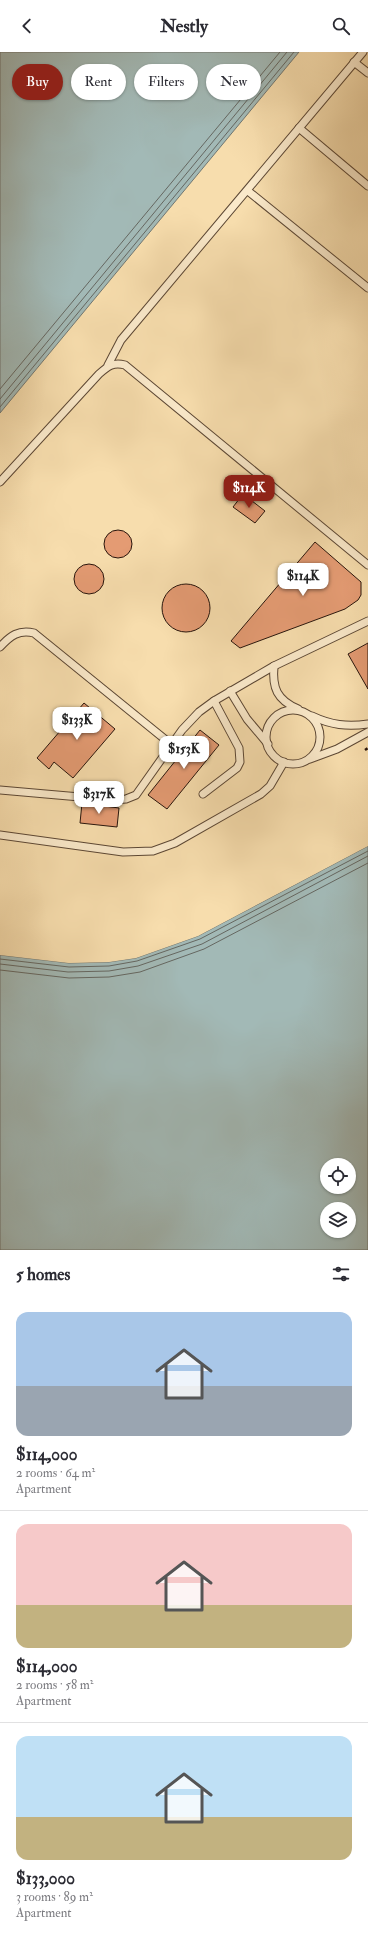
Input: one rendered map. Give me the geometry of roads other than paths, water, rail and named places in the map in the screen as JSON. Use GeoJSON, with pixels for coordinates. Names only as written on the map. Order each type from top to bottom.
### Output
{"type":"FeatureCollection","features":[{"type":"Feature","properties":{"kind":"lane"},"geometry":{"type":"LineString","coordinates":[[0,482],[108,365],[121,340],[363,52]]}},
{"type":"Feature","properties":{"kind":"lane"},"geometry":{"type":"LineString","coordinates":[[354,62],[368,73]]}},
{"type":"Feature","properties":{"kind":"lane"},"geometry":{"type":"LineString","coordinates":[[300,128],[368,186]]}},
{"type":"Feature","properties":{"kind":"lane"},"geometry":{"type":"LineString","coordinates":[[248,190],[368,288]]}},
{"type":"Feature","properties":{"kind":"lane"},"geometry":{"type":"LineString","coordinates":[[108,365],[118,363],[125,365],[368,565]]}},
{"type":"Feature","properties":{"kind":"lane"},"geometry":{"type":"LineString","coordinates":[[0,790],[114,800],[126,799],[136,795],[191,719],[214,701],[274,666],[368,621]]}},
{"type":"Feature","properties":{"kind":"lane"},"geometry":{"type":"LineString","coordinates":[[0,647],[16,632],[26,631],[34,633],[172,745]]}},
{"type":"Feature","properties":{"kind":"lane"},"geometry":{"type":"LineString","coordinates":[[274,666],[273,680],[277,694],[287,704],[329,724],[350,726],[368,724]]}},
{"type":"Feature","properties":{"kind":"lane"},"geometry":{"type":"LineString","coordinates":[[230,691],[247,719],[268,744]]}},
{"type":"Feature","properties":{"kind":"lane"},"geometry":{"type":"LineString","coordinates":[[203,794],[236,768],[240,762],[239,748],[214,701]]}},
{"type":"Feature","properties":{"kind":"lane"},"geometry":{"type":"LineString","coordinates":[[300,710],[281,713],[274,718],[268,726],[266,735],[271,752],[276,758],[284,762],[300,763],[337,749],[368,732]]}},
{"type":"Feature","properties":{"kind":"lane"},"geometry":{"type":"LineString","coordinates":[[308,759],[316,750],[320,738],[319,730],[310,716]]}},
{"type":"Feature","properties":{"kind":"lane"},"geometry":{"type":"LineString","coordinates":[[0,835],[123,852],[153,852],[175,843],[261,794],[270,786],[284,762]]}},
{"type":"Feature","properties":{"kind":"water"},"geometry":{"type":"Polygon","coordinates":[[[0,52],[299,52],[261,98],[261,64],[206,64],[206,100],[259,100],[0,413],[0,52]]]}},
{"type":"Feature","properties":{"kind":"water"},"geometry":{"type":"Polygon","coordinates":[[[368,846],[368,1250],[0,1250],[0,955],[69,963],[109,962],[136,958],[198,936],[368,846]]]}}]}
